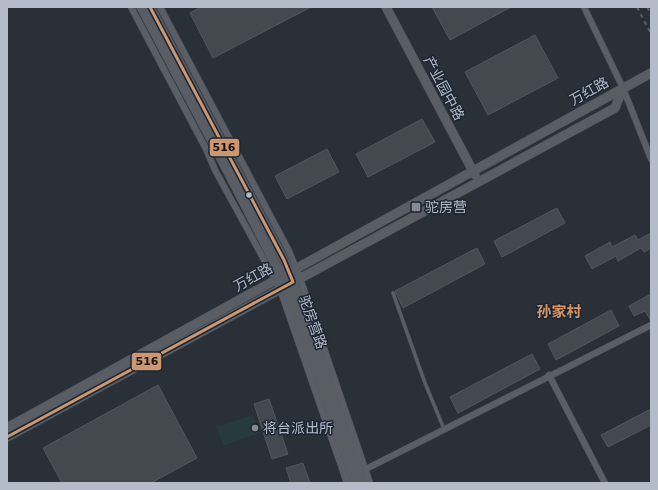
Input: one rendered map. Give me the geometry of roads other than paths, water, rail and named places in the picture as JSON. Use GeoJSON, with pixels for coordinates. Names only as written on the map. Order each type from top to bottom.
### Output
{"type":"FeatureCollection","features":[{"type":"Feature","properties":{"kind":"street"},"geometry":{"type":"LineString","coordinates":[[131,7],[202,142],[215,170],[286,275],[290,284],[347,483]]}},
{"type":"Feature","properties":{"kind":"street","name":"驼房营路"},"geometry":{"type":"LineString","coordinates":[[141,7],[286,275],[362,471],[363,483]]}},
{"type":"Feature","properties":{"kind":"street","name":"驼房营路"},"geometry":{"type":"LineString","coordinates":[[150,7],[284,260],[286,275]]}},
{"type":"Feature","properties":{"kind":"street"},"geometry":{"type":"LineString","coordinates":[[160,7],[289,251],[286,275]]}},
{"type":"Feature","properties":{"kind":"street","name":"产业园中路"},"geometry":{"type":"LineString","coordinates":[[386,7],[478,182]]}},
{"type":"Feature","properties":{"kind":"street"},"geometry":{"type":"LineString","coordinates":[[584,7],[623,88],[651,159]]}},
{"type":"Feature","properties":{"kind":"street"},"geometry":{"type":"LineString","coordinates":[[623,88],[651,73]]}},
{"type":"Feature","properties":{"kind":"street","name":"万红路"},"geometry":{"type":"LineString","coordinates":[[7,428],[623,88]]}},
{"type":"Feature","properties":{"kind":"street","name":"万红路"},"geometry":{"type":"LineString","coordinates":[[7,437],[615,108],[623,88]]}},
{"type":"Feature","properties":{"kind":"street","name":"驼房营路"},"geometry":{"type":"LineString","coordinates":[[290,284],[355,483]]}},
{"type":"Feature","properties":{"kind":"street"},"geometry":{"type":"LineString","coordinates":[[370,483],[362,471],[549,375],[651,325]]}},
{"type":"Feature","properties":{"kind":"street"},"geometry":{"type":"LineString","coordinates":[[549,375],[605,483]]}},
{"type":"Feature","properties":{"kind":"lane"},"geometry":{"type":"LineString","coordinates":[[393,293],[424,383],[444,429]]}},
{"type":"Feature","properties":{"kind":"railway"},"geometry":{"type":"LineString","coordinates":[[637,7],[651,34]]}},
{"type":"Feature","properties":{"kind":"railway"},"geometry":{"type":"LineString","coordinates":[[647,7],[651,14]]}},
{"type":"Feature","properties":{"kind":"place","name":"驼房营"},"geometry":{"type":"Point","coordinates":[416,207]}},
{"type":"Feature","properties":{"kind":"place","name":"将台派出所"},"geometry":{"type":"Point","coordinates":[255,428]}},
{"type":"Feature","properties":{"kind":"district","name":"孙家村"},"geometry":{"type":"Point","coordinates":[559,312]}}]}
